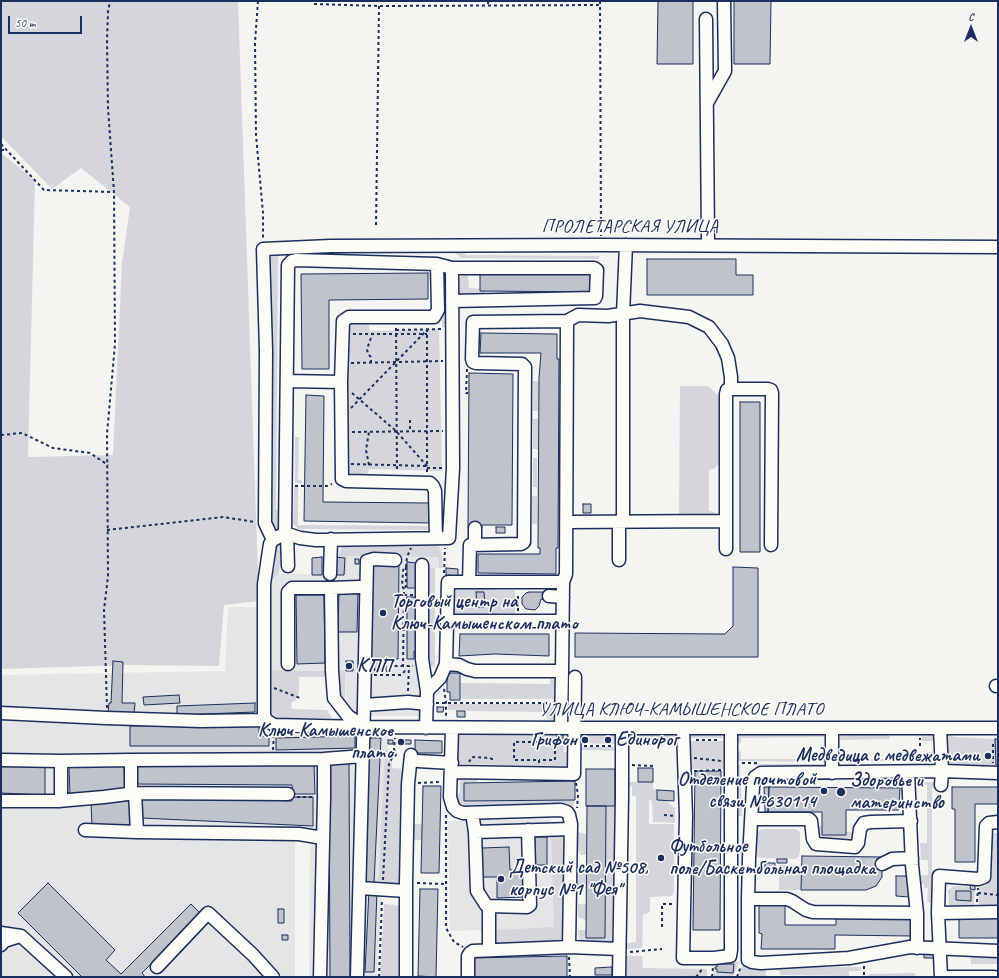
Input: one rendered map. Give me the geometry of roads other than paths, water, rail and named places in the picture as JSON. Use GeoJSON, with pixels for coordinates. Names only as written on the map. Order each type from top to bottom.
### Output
{"type":"FeatureCollection","features":[{"type":"Feature","properties":{"kind":"street"},"geometry":{"type":"LineString","coordinates":[[707,104],[725,71],[724,1]]}},
{"type":"Feature","properties":{"kind":"street"},"geometry":{"type":"LineString","coordinates":[[706,19],[708,241]]}},
{"type":"Feature","properties":{"kind":"street","name":"ПРОЛЕТАРСКАЯ УЛИЦА"},"geometry":{"type":"LineString","coordinates":[[273,540],[265,523],[266,351],[263,249],[331,246],[601,245],[998,247]]}},
{"type":"Feature","properties":{"kind":"street"},"geometry":{"type":"LineString","coordinates":[[619,560],[621,521],[623,314],[626,245]]}},
{"type":"Feature","properties":{"kind":"street"},"geometry":{"type":"LineString","coordinates":[[288,566],[286,533],[287,269],[291,262],[296,260],[437,264],[452,268],[594,268],[597,271],[596,296],[594,298],[452,301]]}},
{"type":"Feature","properties":{"kind":"street"},"geometry":{"type":"LineString","coordinates":[[437,264],[438,312],[427,326],[396,317],[349,317],[344,320],[343,323],[347,361],[341,382],[341,432],[342,479],[346,481],[427,482],[432,484],[435,489],[440,538]]}},
{"type":"Feature","properties":{"kind":"street"},"geometry":{"type":"LineString","coordinates":[[270,722],[264,708],[264,584],[270,544],[273,540],[286,533],[300,538],[316,540],[449,537],[453,468],[452,268]]}},
{"type":"Feature","properties":{"kind":"street"},"geometry":{"type":"LineString","coordinates":[[469,582],[469,546],[471,544],[521,544],[524,542],[525,367],[522,364],[473,362],[473,322],[567,321],[578,315],[608,316],[640,311],[689,317],[709,327],[722,344],[728,358],[731,389]]}},
{"type":"Feature","properties":{"kind":"street"},"geometry":{"type":"LineString","coordinates":[[561,728],[563,582],[566,574],[567,321]]}},
{"type":"Feature","properties":{"kind":"street"},"geometry":{"type":"LineString","coordinates":[[287,381],[341,382]]}},
{"type":"Feature","properties":{"kind":"street"},"geometry":{"type":"LineString","coordinates":[[726,549],[726,394],[727,390],[731,389],[768,389],[771,390],[772,393],[771,545]]}},
{"type":"Feature","properties":{"kind":"street"},"geometry":{"type":"LineString","coordinates":[[566,522],[726,521]]}},
{"type":"Feature","properties":{"kind":"street"},"geometry":{"type":"LineString","coordinates":[[475,528],[475,544]]}},
{"type":"Feature","properties":{"kind":"street"},"geometry":{"type":"LineString","coordinates":[[330,574],[331,539]]}},
{"type":"Feature","properties":{"kind":"street"},"geometry":{"type":"LineString","coordinates":[[357,977],[367,561],[374,559],[395,560]]}},
{"type":"Feature","properties":{"kind":"street"},"geometry":{"type":"LineString","coordinates":[[422,565],[422,659],[427,691],[426,728]]}},
{"type":"Feature","properties":{"kind":"street"},"geometry":{"type":"LineString","coordinates":[[427,691],[440,678],[446,664],[448,582],[563,582]]}},
{"type":"Feature","properties":{"kind":"street"},"geometry":{"type":"LineString","coordinates":[[288,664],[289,589],[359,587]]}},
{"type":"Feature","properties":{"kind":"street"},"geometry":{"type":"LineString","coordinates":[[331,588],[332,671],[334,698],[348,716],[364,728]]}},
{"type":"Feature","properties":{"kind":"street"},"geometry":{"type":"LineString","coordinates":[[549,596],[563,597]]}},
{"type":"Feature","properties":{"kind":"street"},"geometry":{"type":"LineString","coordinates":[[447,621],[562,621]]}},
{"type":"Feature","properties":{"kind":"street"},"geometry":{"type":"LineString","coordinates":[[446,664],[459,665],[475,671],[562,671]]}},
{"type":"Feature","properties":{"kind":"street"},"geometry":{"type":"LineString","coordinates":[[406,977],[408,784],[415,758],[452,767],[539,774],[573,774],[575,677]]}},
{"type":"Feature","properties":{"kind":"street"},"geometry":{"type":"LineString","coordinates":[[364,704],[408,702],[427,704]]}},
{"type":"Feature","properties":{"kind":"street","name":"УЛИЦА КЛЮЧ-КАМЫШЕНСКОЕ ПЛАТО"},"geometry":{"type":"LineString","coordinates":[[1,713],[106,718],[270,722],[364,728],[426,728],[449,723],[561,728],[622,728],[684,734],[731,728],[998,728]]}},
{"type":"Feature","properties":{"kind":"street"},"geometry":{"type":"LineString","coordinates":[[449,723],[452,767],[450,797],[455,809],[459,813],[560,810],[567,812],[570,823],[569,948]]}},
{"type":"Feature","properties":{"kind":"street"},"geometry":{"type":"LineString","coordinates":[[619,977],[623,765],[622,728]]}},
{"type":"Feature","properties":{"kind":"street"},"geometry":{"type":"LineString","coordinates":[[684,734],[686,816],[683,958],[714,958],[730,956],[731,728]]}},
{"type":"Feature","properties":{"kind":"street"},"geometry":{"type":"LineString","coordinates":[[940,728],[942,772],[941,785]]}},
{"type":"Feature","properties":{"kind":"street"},"geometry":{"type":"LineString","coordinates":[[832,729],[832,773]]}},
{"type":"Feature","properties":{"kind":"street"},"geometry":{"type":"LineString","coordinates":[[1,760],[61,762],[131,760],[324,759],[363,756]]}},
{"type":"Feature","properties":{"kind":"street"},"geometry":{"type":"LineString","coordinates":[[320,977],[324,759]]}},
{"type":"Feature","properties":{"kind":"street"},"geometry":{"type":"LineString","coordinates":[[131,760],[137,832]]}},
{"type":"Feature","properties":{"kind":"street"},"geometry":{"type":"LineString","coordinates":[[61,762],[61,801]]}},
{"type":"Feature","properties":{"kind":"street"},"geometry":{"type":"LineString","coordinates":[[908,772],[912,862],[917,913],[917,948]]}},
{"type":"Feature","properties":{"kind":"street"},"geometry":{"type":"LineString","coordinates":[[996,773],[908,772],[758,774],[754,778],[753,784],[751,819],[748,899],[748,960],[752,962],[849,958],[910,947],[998,950]]}},
{"type":"Feature","properties":{"kind":"street"},"geometry":{"type":"LineString","coordinates":[[1,800],[61,801],[133,793],[288,794]]}},
{"type":"Feature","properties":{"kind":"street"},"geometry":{"type":"LineString","coordinates":[[472,813],[475,832],[477,891],[486,905],[489,906],[527,907],[530,905],[528,830]]}},
{"type":"Feature","properties":{"kind":"street"},"geometry":{"type":"LineString","coordinates":[[751,819],[809,818],[811,821],[813,839],[816,844],[854,847],[858,843],[860,829],[864,823],[911,821]]}},
{"type":"Feature","properties":{"kind":"street"},"geometry":{"type":"LineString","coordinates":[[941,977],[938,913],[939,876],[978,879],[983,878],[985,875],[986,826],[989,823],[998,822]]}},
{"type":"Feature","properties":{"kind":"street"},"geometry":{"type":"LineString","coordinates":[[475,832],[528,830],[570,823]]}},
{"type":"Feature","properties":{"kind":"street"},"geometry":{"type":"LineString","coordinates":[[85,830],[299,834],[323,838]]}},
{"type":"Feature","properties":{"kind":"street"},"geometry":{"type":"LineString","coordinates":[[360,888],[406,887]]}},
{"type":"Feature","properties":{"kind":"street"},"geometry":{"type":"LineString","coordinates":[[748,899],[792,900],[806,910],[813,912],[917,913]]}},
{"type":"Feature","properties":{"kind":"street"},"geometry":{"type":"LineString","coordinates":[[488,950],[489,906]]}},
{"type":"Feature","properties":{"kind":"street"},"geometry":{"type":"LineString","coordinates":[[938,913],[998,912]]}},
{"type":"Feature","properties":{"kind":"street"},"geometry":{"type":"LineString","coordinates":[[157,966],[208,913],[253,955],[273,977]]}},
{"type":"Feature","properties":{"kind":"street"},"geometry":{"type":"LineString","coordinates":[[1,933],[21,936],[66,977]]}},
{"type":"Feature","properties":{"kind":"street"},"geometry":{"type":"LineString","coordinates":[[1,945],[4,941],[21,936]]}},
{"type":"Feature","properties":{"kind":"street"},"geometry":{"type":"LineString","coordinates":[[468,977],[468,956],[470,952],[488,950],[569,948],[619,950]]}},
{"type":"Feature","properties":{"kind":"street"},"geometry":{"type":"LineString","coordinates":[[948,977],[994,977]]}},
{"type":"Feature","properties":{"kind":"tunnel"},"geometry":{"type":"LineString","coordinates":[[866,865],[882,864]]}},
{"type":"Feature","properties":{"kind":"place","name":"Торговый центр на Ключ-Камышенском плато"},"geometry":{"type":"Point","coordinates":[383,613]}},
{"type":"Feature","properties":{"kind":"place","name":"КПП"},"geometry":{"type":"Point","coordinates":[349,666]}},
{"type":"Feature","properties":{"kind":"place","name":"Грифон"},"geometry":{"type":"Point","coordinates":[585,740]}},
{"type":"Feature","properties":{"kind":"place","name":"Единорог"},"geometry":{"type":"Point","coordinates":[608,740]}},
{"type":"Feature","properties":{"kind":"place","name":"Ключ-Камышенское плато"},"geometry":{"type":"Point","coordinates":[401,742]}},
{"type":"Feature","properties":{"kind":"place","name":"Медведица с медвежатами"},"geometry":{"type":"Point","coordinates":[988,756]}},
{"type":"Feature","properties":{"kind":"place","name":"Отделение почтовой связи №630114"},"geometry":{"type":"Point","coordinates":[824,791]}},
{"type":"Feature","properties":{"kind":"place","name":"Здоровье и материнство"},"geometry":{"type":"Point","coordinates":[841,792]}},
{"type":"Feature","properties":{"kind":"place","name":"Футбольное поле/Баскетбольная площадка"},"geometry":{"type":"Point","coordinates":[661,858]}},
{"type":"Feature","properties":{"kind":"place","name":"Детский сад №508, корпус №1 \"Фея\""},"geometry":{"type":"Point","coordinates":[501,879]}}]}
